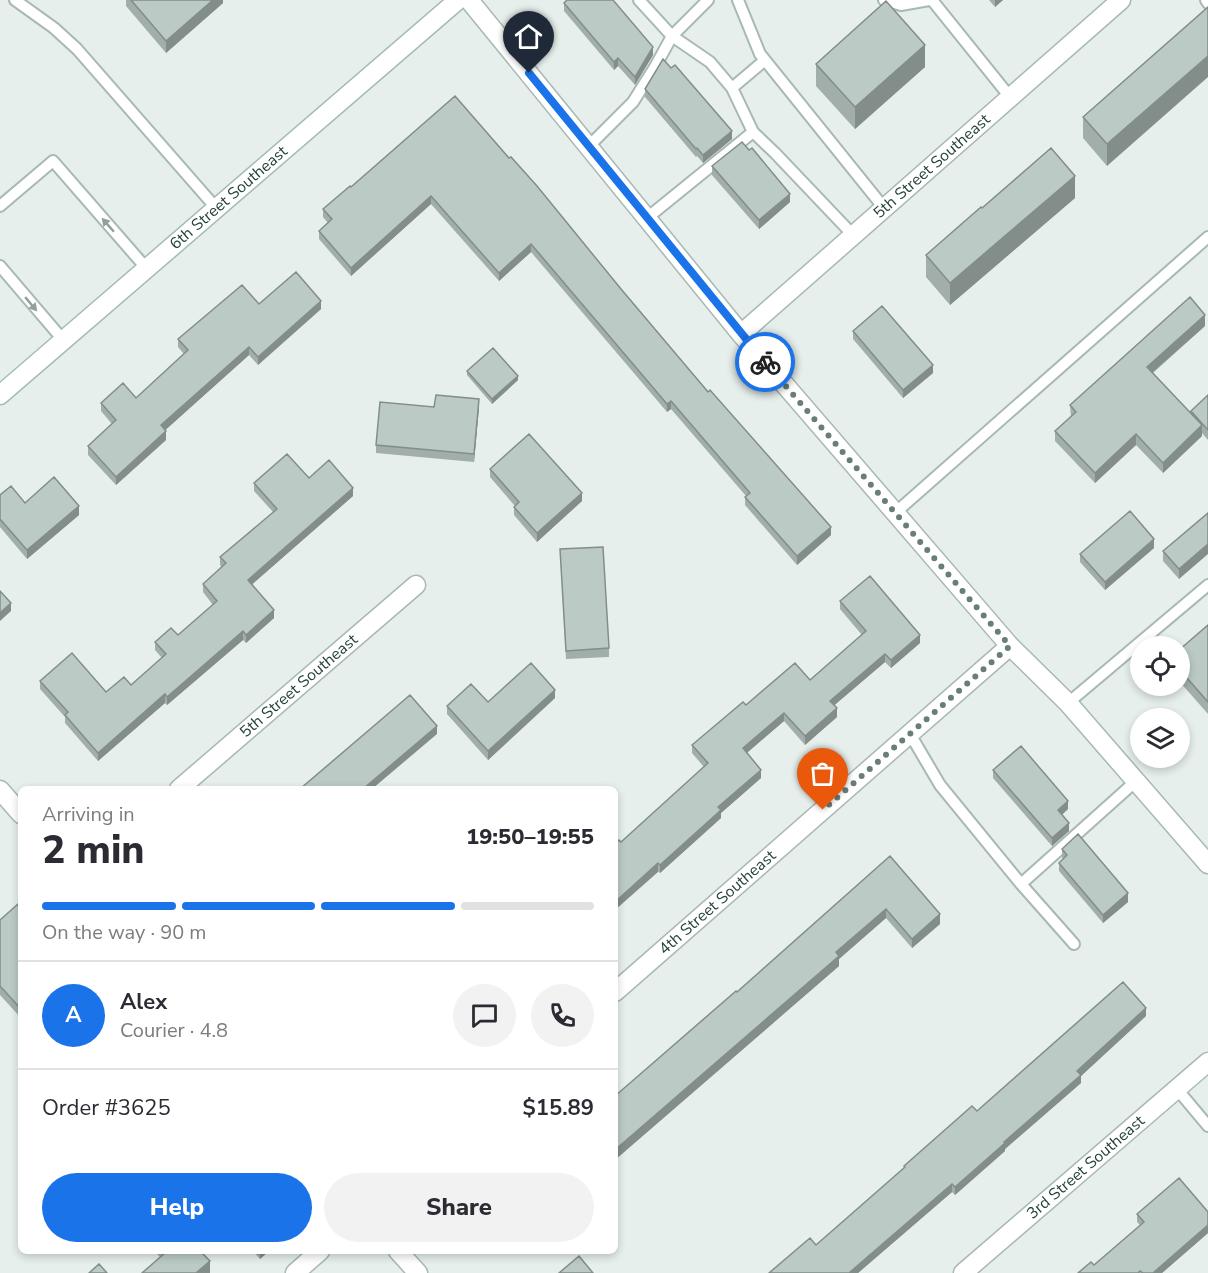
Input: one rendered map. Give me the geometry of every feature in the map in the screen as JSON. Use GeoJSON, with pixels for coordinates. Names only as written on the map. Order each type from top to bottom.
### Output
{"type":"FeatureCollection","features":[{"type":"Feature","properties":{"kind":"street","name":"6th Street Southeast"},"geometry":{"type":"LineString","coordinates":[[0,396],[458,0]]}},
{"type":"Feature","properties":{"kind":"street"},"geometry":{"type":"LineString","coordinates":[[469,0],[741,334],[1010,646],[1068,703],[1208,864]]}},
{"type":"Feature","properties":{"kind":"street","name":"5th Street Southeast"},"geometry":{"type":"LineString","coordinates":[[741,334],[1121,0]]}},
{"type":"Feature","properties":{"kind":"street","name":"5th Street Southeast"},"geometry":{"type":"LineString","coordinates":[[182,786],[416,585]]}},
{"type":"Feature","properties":{"kind":"street","name":"4th Street Southeast"},"geometry":{"type":"LineString","coordinates":[[618,989],[1010,646]]}},
{"type":"Feature","properties":{"kind":"street"},"geometry":{"type":"LineString","coordinates":[[0,789],[18,810]]}},
{"type":"Feature","properties":{"kind":"street","name":"3rd Street Southeast"},"geometry":{"type":"LineString","coordinates":[[963,1273],[1208,1062]]}},
{"type":"Feature","properties":{"kind":"street"},"geometry":{"type":"LineString","coordinates":[[295,1273],[317,1254]]}},
{"type":"Feature","properties":{"kind":"street"},"geometry":{"type":"LineString","coordinates":[[401,1254],[418,1273]]}},
{"type":"Feature","properties":{"kind":"lane"},"geometry":{"type":"LineString","coordinates":[[15,0],[54,28],[77,49],[217,209]]}},
{"type":"Feature","properties":{"kind":"lane"},"geometry":{"type":"LineString","coordinates":[[639,0],[672,36],[710,62],[732,88],[753,132],[853,235]]}},
{"type":"Feature","properties":{"kind":"lane"},"geometry":{"type":"LineString","coordinates":[[589,146],[633,102],[672,36],[708,0]]}},
{"type":"Feature","properties":{"kind":"lane"},"geometry":{"type":"LineString","coordinates":[[738,0],[760,54],[884,208]]}},
{"type":"Feature","properties":{"kind":"lane"},"geometry":{"type":"LineString","coordinates":[[884,0],[901,5],[931,0],[1010,97]]}},
{"type":"Feature","properties":{"kind":"lane"},"geometry":{"type":"LineString","coordinates":[[732,88],[765,60]]}},
{"type":"Feature","properties":{"kind":"lane"},"geometry":{"type":"LineString","coordinates":[[647,218],[753,132]]}},
{"type":"Feature","properties":{"kind":"lane"},"geometry":{"type":"LineString","coordinates":[[0,206],[53,161],[147,269]]}},
{"type":"Feature","properties":{"kind":"lane"},"geometry":{"type":"LineString","coordinates":[[895,513],[1208,237]]}},
{"type":"Feature","properties":{"kind":"lane"},"geometry":{"type":"LineString","coordinates":[[0,266],[64,341]]}},
{"type":"Feature","properties":{"kind":"lane"},"geometry":{"type":"LineString","coordinates":[[1068,703],[1208,585]]}},
{"type":"Feature","properties":{"kind":"lane"},"geometry":{"type":"LineString","coordinates":[[910,734],[940,785],[1021,884],[1074,944]]}},
{"type":"Feature","properties":{"kind":"lane"},"geometry":{"type":"LineString","coordinates":[[1021,884],[1136,781]]}},
{"type":"Feature","properties":{"kind":"lane"},"geometry":{"type":"LineString","coordinates":[[1177,1089],[1208,1126]]}},
{"type":"Feature","properties":{"kind":"building"},"geometry":{"type":"Polygon","coordinates":[[[131,0],[213,0],[166,41],[131,0]]]}},
{"type":"Feature","properties":{"kind":"building"},"geometry":{"type":"Polygon","coordinates":[[[567,0],[613,0],[653,47],[635,77],[618,58],[614,62],[564,3],[567,0]]]}},
{"type":"Feature","properties":{"kind":"building"},"geometry":{"type":"Polygon","coordinates":[[[886,1],[925,45],[855,107],[816,64],[886,1]]]}},
{"type":"Feature","properties":{"kind":"building"},"geometry":{"type":"Polygon","coordinates":[[[1208,7],[1208,56],[1107,144],[1083,117],[1208,7]]]}},
{"type":"Feature","properties":{"kind":"building"},"geometry":{"type":"Polygon","coordinates":[[[663,59],[671,68],[675,65],[732,131],[703,155],[645,89],[663,59]]]}},
{"type":"Feature","properties":{"kind":"building"},"geometry":{"type":"Polygon","coordinates":[[[455,96],[509,158],[511,157],[537,186],[708,392],[710,390],[831,527],[797,556],[745,497],[750,493],[671,401],[667,404],[531,244],[499,273],[431,196],[351,268],[319,231],[332,219],[323,209],[455,96]]]}},
{"type":"Feature","properties":{"kind":"building"},"geometry":{"type":"Polygon","coordinates":[[[742,142],[749,150],[752,148],[790,194],[759,220],[712,166],[742,142]]]}},
{"type":"Feature","properties":{"kind":"building"},"geometry":{"type":"Polygon","coordinates":[[[1051,148],[1075,176],[950,283],[926,255],[1051,148]]]}},
{"type":"Feature","properties":{"kind":"building"},"geometry":{"type":"Polygon","coordinates":[[[296,272],[321,301],[258,357],[249,347],[161,425],[166,431],[116,477],[88,446],[116,420],[101,403],[123,383],[136,398],[188,350],[178,339],[242,285],[259,304],[296,272]]]}},
{"type":"Feature","properties":{"kind":"building"},"geometry":{"type":"Polygon","coordinates":[[[1190,297],[1205,315],[1147,367],[1202,425],[1163,463],[1136,434],[1095,473],[1055,431],[1076,412],[1070,405],[1190,297]]]}},
{"type":"Feature","properties":{"kind":"building"},"geometry":{"type":"Polygon","coordinates":[[[882,306],[933,365],[903,390],[853,331],[882,306]]]}},
{"type":"Feature","properties":{"kind":"building"},"geometry":{"type":"Polygon","coordinates":[[[493,348],[518,376],[492,399],[467,371],[493,348]]]}},
{"type":"Feature","properties":{"kind":"building"},"geometry":{"type":"Polygon","coordinates":[[[436,395],[479,399],[474,454],[376,445],[380,402],[434,407],[436,395]]]}},
{"type":"Feature","properties":{"kind":"building"},"geometry":{"type":"Polygon","coordinates":[[[1208,395],[1208,430],[1191,411],[1208,395]]]}},
{"type":"Feature","properties":{"kind":"building"},"geometry":{"type":"Polygon","coordinates":[[[529,434],[582,493],[537,533],[514,507],[519,502],[490,469],[529,434]]]}},
{"type":"Feature","properties":{"kind":"building"},"geometry":{"type":"Polygon","coordinates":[[[287,454],[309,478],[329,460],[353,488],[248,580],[274,610],[246,635],[243,631],[167,697],[165,694],[98,753],[65,715],[68,712],[40,681],[72,653],[106,692],[124,677],[131,685],[166,654],[155,642],[171,628],[178,635],[217,601],[203,584],[226,563],[220,557],[277,509],[254,483],[287,454]]]}},
{"type":"Feature","properties":{"kind":"building"},"geometry":{"type":"Polygon","coordinates":[[[54,477],[79,506],[27,550],[0,519],[0,495],[11,486],[25,503],[54,477]]]}},
{"type":"Feature","properties":{"kind":"building"},"geometry":{"type":"Polygon","coordinates":[[[1130,511],[1154,539],[1105,582],[1080,554],[1130,511]]]}},
{"type":"Feature","properties":{"kind":"building"},"geometry":{"type":"Polygon","coordinates":[[[1208,513],[1208,544],[1179,569],[1163,551],[1208,513]]]}},
{"type":"Feature","properties":{"kind":"building"},"geometry":{"type":"Polygon","coordinates":[[[603,547],[609,648],[566,651],[560,549],[603,547]]]}},
{"type":"Feature","properties":{"kind":"building"},"geometry":{"type":"Polygon","coordinates":[[[870,576],[920,635],[891,660],[885,654],[830,701],[837,708],[805,736],[784,713],[743,748],[761,770],[718,807],[721,810],[618,899],[618,841],[621,842],[708,763],[692,745],[743,702],[746,705],[795,663],[810,680],[866,631],[840,601],[870,576]]]}},
{"type":"Feature","properties":{"kind":"building"},"geometry":{"type":"Polygon","coordinates":[[[0,591],[11,603],[0,613],[0,591]]]}},
{"type":"Feature","properties":{"kind":"building"},"geometry":{"type":"Polygon","coordinates":[[[1208,625],[1208,702],[1190,682],[1190,641],[1208,625]]]}},
{"type":"Feature","properties":{"kind":"building"},"geometry":{"type":"Polygon","coordinates":[[[531,663],[555,690],[488,751],[447,706],[471,684],[488,702],[531,663]]]}},
{"type":"Feature","properties":{"kind":"building"},"geometry":{"type":"Polygon","coordinates":[[[410,695],[437,726],[367,786],[304,786],[410,695]]]}},
{"type":"Feature","properties":{"kind":"building"},"geometry":{"type":"Polygon","coordinates":[[[1021,746],[1068,801],[1058,810],[1069,823],[1052,838],[993,770],[1021,746]]]}},
{"type":"Feature","properties":{"kind":"building"},"geometry":{"type":"Polygon","coordinates":[[[1078,834],[1128,893],[1103,915],[1059,863],[1067,855],[1062,849],[1078,834]]]}},
{"type":"Feature","properties":{"kind":"building"},"geometry":{"type":"Polygon","coordinates":[[[890,856],[940,914],[912,939],[886,909],[836,952],[839,956],[618,1147],[618,1093],[737,992],[890,856]]]}},
{"type":"Feature","properties":{"kind":"building"},"geometry":{"type":"Polygon","coordinates":[[[18,904],[18,1006],[0,986],[0,920],[18,904]]]}},
{"type":"Feature","properties":{"kind":"building"},"geometry":{"type":"Polygon","coordinates":[[[1123,982],[1146,1008],[1077,1071],[1081,1075],[955,1187],[952,1184],[849,1273],[769,1273],[810,1238],[816,1245],[972,1106],[977,1111],[1123,982]]]}},
{"type":"Feature","properties":{"kind":"building"},"geometry":{"type":"Polygon","coordinates":[[[1179,1178],[1208,1212],[1208,1225],[1153,1273],[1140,1271],[1138,1273],[1078,1273],[1091,1262],[1094,1265],[1144,1222],[1137,1214],[1179,1178]]]}},
{"type":"Feature","properties":{"kind":"building"},"geometry":{"type":"Polygon","coordinates":[[[164,1254],[203,1254],[210,1261],[196,1273],[142,1273],[164,1254]]]}},
{"type":"Feature","properties":{"kind":"building"},"geometry":{"type":"Polygon","coordinates":[[[579,1256],[593,1273],[559,1273],[579,1256]]]}},
{"type":"Feature","properties":{"kind":"building"},"geometry":{"type":"Polygon","coordinates":[[[99,1264],[107,1273],[89,1273],[99,1264]]]}},
{"type":"Feature","properties":{"kind":"way so far"},"geometry":{"type":"LineString","coordinates":[[765,362],[1010,646],[823,810]]}},
{"type":"Feature","properties":{"kind":"route"},"geometry":{"type":"LineString","coordinates":[[529,73],[765,362]]}}]}
